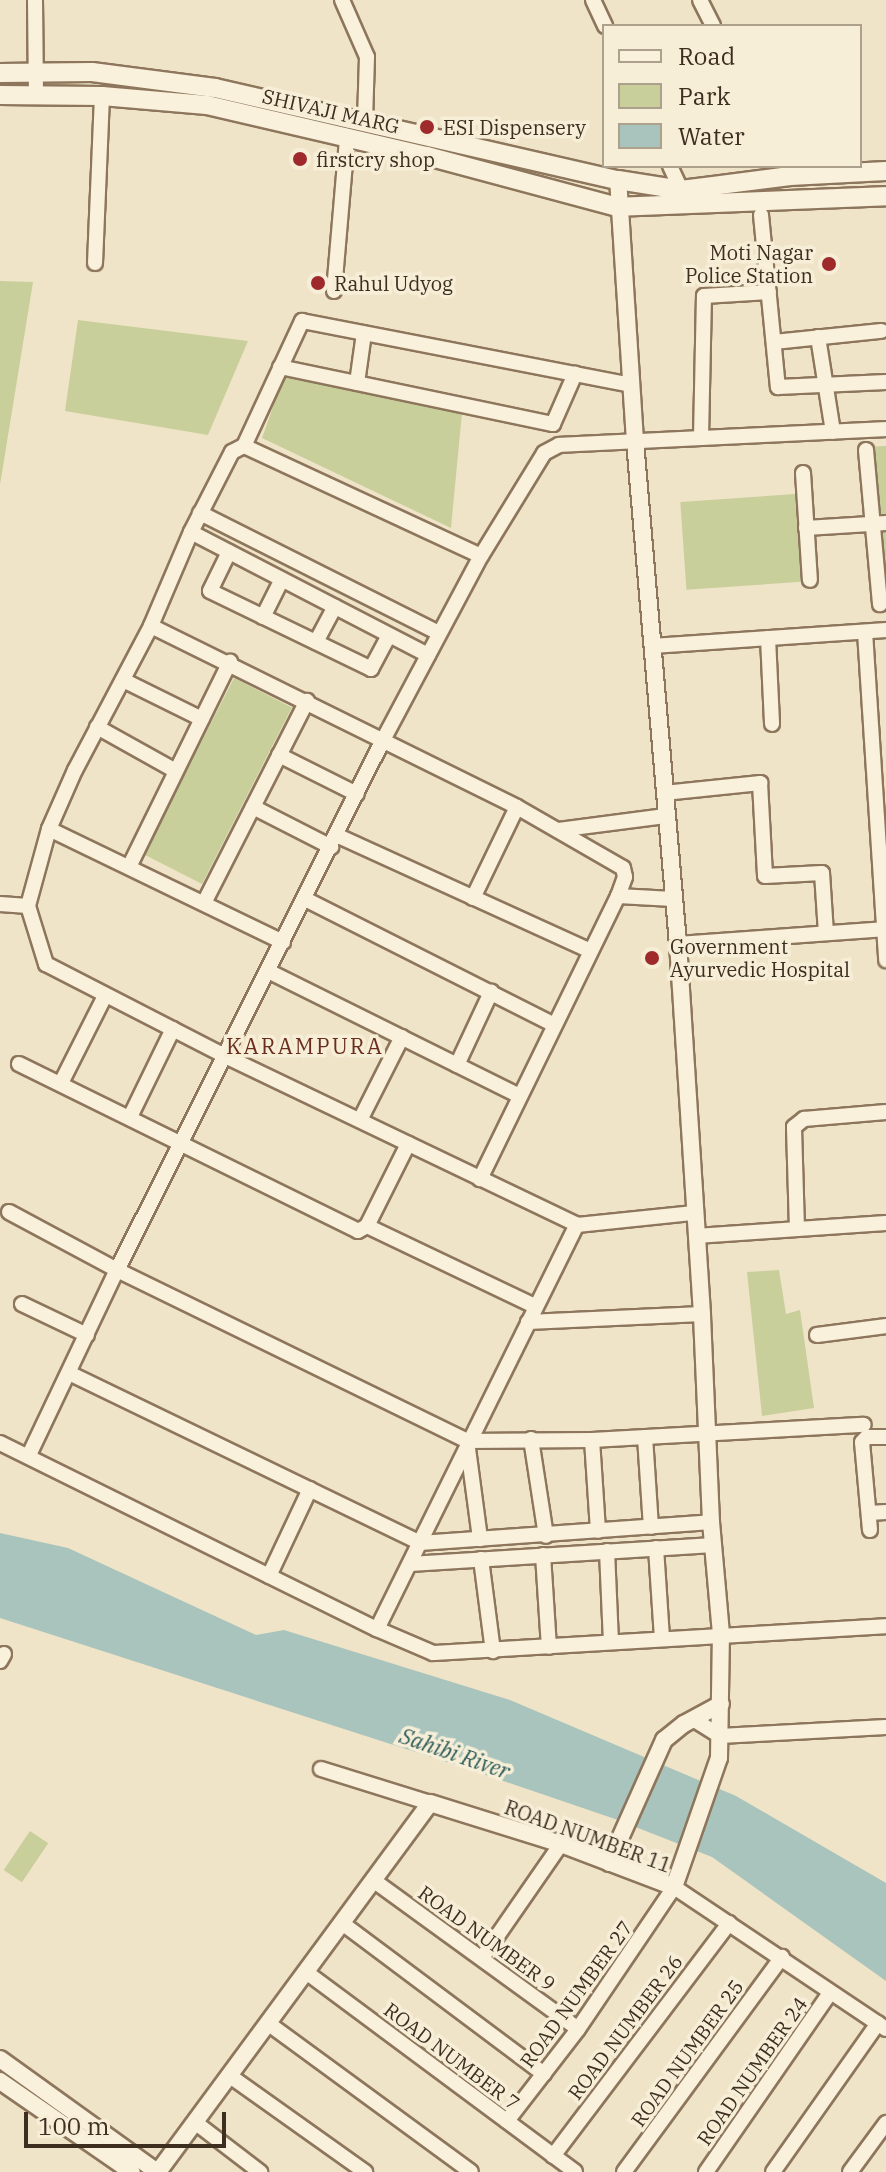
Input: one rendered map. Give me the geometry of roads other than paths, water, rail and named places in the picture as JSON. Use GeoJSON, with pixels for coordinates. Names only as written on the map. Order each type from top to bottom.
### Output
{"type":"FeatureCollection","features":[{"type":"Feature","properties":{"kind":"main road","name":"SHIVAJI MARG"},"geometry":{"type":"LineString","coordinates":[[0,73],[92,72],[215,88],[618,180],[681,190],[788,171],[886,171]]}},
{"type":"Feature","properties":{"kind":"main road","name":"SHIVAJI MARG"},"geometry":{"type":"LineString","coordinates":[[0,95],[102,96],[207,105],[617,207],[886,196]]}},
{"type":"Feature","properties":{"kind":"street"},"geometry":{"type":"LineString","coordinates":[[35,0],[36,95]]}},
{"type":"Feature","properties":{"kind":"street"},"geometry":{"type":"LineString","coordinates":[[342,0],[367,57],[365,122]]}},
{"type":"Feature","properties":{"kind":"street"},"geometry":{"type":"LineString","coordinates":[[593,0],[604,24]]}},
{"type":"Feature","properties":{"kind":"street"},"geometry":{"type":"LineString","coordinates":[[700,0],[712,24]]}},
{"type":"Feature","properties":{"kind":"street"},"geometry":{"type":"LineString","coordinates":[[95,263],[102,96]]}},
{"type":"Feature","properties":{"kind":"street"},"geometry":{"type":"LineString","coordinates":[[334,291],[347,138]]}},
{"type":"Feature","properties":{"kind":"street"},"geometry":{"type":"LineString","coordinates":[[671,168],[681,190]]}},
{"type":"Feature","properties":{"kind":"street"},"geometry":{"type":"LineString","coordinates":[[618,180],[617,207],[635,441],[678,944],[709,1435],[711,1522],[721,1634],[719,1758],[675,1882]]}},
{"type":"Feature","properties":{"kind":"street"},"geometry":{"type":"LineString","coordinates":[[761,215],[778,387],[886,382]]}},
{"type":"Feature","properties":{"kind":"street"},"geometry":{"type":"LineString","coordinates":[[701,438],[704,296],[769,292]]}},
{"type":"Feature","properties":{"kind":"street"},"geometry":{"type":"LineString","coordinates":[[631,385],[302,321],[244,446],[232,452],[200,513],[151,626],[97,727],[49,829],[28,906],[46,964],[225,1056],[577,1225],[694,1213]]}},
{"type":"Feature","properties":{"kind":"street"},"geometry":{"type":"LineString","coordinates":[[774,342],[881,331]]}},
{"type":"Feature","properties":{"kind":"street"},"geometry":{"type":"LineString","coordinates":[[357,383],[364,333]]}},
{"type":"Feature","properties":{"kind":"street"},"geometry":{"type":"LineString","coordinates":[[818,337],[833,432]]}},
{"type":"Feature","properties":{"kind":"street"},"geometry":{"type":"LineString","coordinates":[[280,367],[553,424],[575,374]]}},
{"type":"Feature","properties":{"kind":"street"},"geometry":{"type":"LineString","coordinates":[[29,1455],[117,1270],[383,740],[481,556],[544,453],[559,445],[886,429]]}},
{"type":"Feature","properties":{"kind":"street"},"geometry":{"type":"LineString","coordinates":[[244,446],[481,556]]}},
{"type":"Feature","properties":{"kind":"street"},"geometry":{"type":"LineString","coordinates":[[866,450],[880,523],[880,604]]}},
{"type":"Feature","properties":{"kind":"street"},"geometry":{"type":"LineString","coordinates":[[803,473],[810,580]]}},
{"type":"Feature","properties":{"kind":"street"},"geometry":{"type":"LineString","coordinates":[[200,513],[439,633]]}},
{"type":"Feature","properties":{"kind":"street"},"geometry":{"type":"LineString","coordinates":[[806,528],[880,523]]}},
{"type":"Feature","properties":{"kind":"street"},"geometry":{"type":"LineString","coordinates":[[191,532],[428,655]]}},
{"type":"Feature","properties":{"kind":"street"},"geometry":{"type":"LineString","coordinates":[[229,552],[210,591],[371,669],[389,635]]}},
{"type":"Feature","properties":{"kind":"street"},"geometry":{"type":"LineString","coordinates":[[263,617],[282,579]]}},
{"type":"Feature","properties":{"kind":"street"},"geometry":{"type":"LineString","coordinates":[[316,642],[335,607]]}},
{"type":"Feature","properties":{"kind":"street"},"geometry":{"type":"LineString","coordinates":[[151,626],[230,662],[517,807],[623,868],[625,877],[618,896],[480,1179]]}},
{"type":"Feature","properties":{"kind":"street"},"geometry":{"type":"LineString","coordinates":[[652,646],[886,630]]}},
{"type":"Feature","properties":{"kind":"street"},"geometry":{"type":"LineString","coordinates":[[865,632],[879,736],[886,960]]}},
{"type":"Feature","properties":{"kind":"street"},"geometry":{"type":"LineString","coordinates":[[768,638],[772,724]]}},
{"type":"Feature","properties":{"kind":"street"},"geometry":{"type":"LineString","coordinates":[[129,867],[230,662]]}},
{"type":"Feature","properties":{"kind":"street"},"geometry":{"type":"LineString","coordinates":[[123,680],[202,719]]}},
{"type":"Feature","properties":{"kind":"street"},"geometry":{"type":"LineString","coordinates":[[204,903],[307,701]]}},
{"type":"Feature","properties":{"kind":"street"},"geometry":{"type":"LineString","coordinates":[[97,727],[176,771]]}},
{"type":"Feature","properties":{"kind":"street"},"geometry":{"type":"LineString","coordinates":[[279,755],[357,794]]}},
{"type":"Feature","properties":{"kind":"street"},"geometry":{"type":"LineString","coordinates":[[664,793],[760,783],[765,876],[822,873],[826,933]]}},
{"type":"Feature","properties":{"kind":"street"},"geometry":{"type":"LineString","coordinates":[[253,807],[473,898],[590,951]]}},
{"type":"Feature","properties":{"kind":"street"},"geometry":{"type":"LineString","coordinates":[[473,898],[517,807]]}},
{"type":"Feature","properties":{"kind":"street"},"geometry":{"type":"LineString","coordinates":[[558,830],[666,816]]}},
{"type":"Feature","properties":{"kind":"street"},"geometry":{"type":"LineString","coordinates":[[49,829],[283,942]]}},
{"type":"Feature","properties":{"kind":"street"},"geometry":{"type":"LineString","coordinates":[[618,896],[673,899]]}},
{"type":"Feature","properties":{"kind":"street"},"geometry":{"type":"LineString","coordinates":[[305,899],[554,1025]]}},
{"type":"Feature","properties":{"kind":"street"},"geometry":{"type":"LineString","coordinates":[[0,904],[28,906]]}},
{"type":"Feature","properties":{"kind":"street"},"geometry":{"type":"LineString","coordinates":[[678,944],[885,929]]}},
{"type":"Feature","properties":{"kind":"street"},"geometry":{"type":"LineString","coordinates":[[268,971],[520,1096]]}},
{"type":"Feature","properties":{"kind":"street"},"geometry":{"type":"LineString","coordinates":[[457,1065],[491,992]]}},
{"type":"Feature","properties":{"kind":"street"},"geometry":{"type":"LineString","coordinates":[[61,1083],[105,996]]}},
{"type":"Feature","properties":{"kind":"street"},"geometry":{"type":"LineString","coordinates":[[130,1117],[173,1029]]}},
{"type":"Feature","properties":{"kind":"street"},"geometry":{"type":"LineString","coordinates":[[360,1120],[402,1037]]}},
{"type":"Feature","properties":{"kind":"street"},"geometry":{"type":"LineString","coordinates":[[19,1064],[358,1231],[367,1226],[408,1144]]}},
{"type":"Feature","properties":{"kind":"street"},"geometry":{"type":"LineString","coordinates":[[797,1229],[794,1127],[804,1119],[886,1112]]}},
{"type":"Feature","properties":{"kind":"street"},"geometry":{"type":"LineString","coordinates":[[9,1212],[117,1270],[467,1441],[592,1440],[864,1425]]}},
{"type":"Feature","properties":{"kind":"street"},"geometry":{"type":"LineString","coordinates":[[696,1236],[886,1223]]}},
{"type":"Feature","properties":{"kind":"street"},"geometry":{"type":"LineString","coordinates":[[377,1629],[467,1441],[577,1225]]}},
{"type":"Feature","properties":{"kind":"street"},"geometry":{"type":"LineString","coordinates":[[367,1226],[535,1306]]}},
{"type":"Feature","properties":{"kind":"street"},"geometry":{"type":"LineString","coordinates":[[22,1304],[87,1335]]}},
{"type":"Feature","properties":{"kind":"street"},"geometry":{"type":"LineString","coordinates":[[528,1322],[702,1314]]}},
{"type":"Feature","properties":{"kind":"street"},"geometry":{"type":"LineString","coordinates":[[817,1335],[886,1326]]}},
{"type":"Feature","properties":{"kind":"street"},"geometry":{"type":"LineString","coordinates":[[69,1373],[420,1543],[711,1522]]}},
{"type":"Feature","properties":{"kind":"street"},"geometry":{"type":"LineString","coordinates":[[645,1437],[651,1527]]}},
{"type":"Feature","properties":{"kind":"street"},"geometry":{"type":"LineString","coordinates":[[870,1530],[862,1442],[867,1437],[886,1437]]}},
{"type":"Feature","properties":{"kind":"street"},"geometry":{"type":"LineString","coordinates":[[531,1439],[546,1536]]}},
{"type":"Feature","properties":{"kind":"street"},"geometry":{"type":"LineString","coordinates":[[592,1440],[598,1531]]}},
{"type":"Feature","properties":{"kind":"street"},"geometry":{"type":"LineString","coordinates":[[467,1441],[480,1539]]}},
{"type":"Feature","properties":{"kind":"street"},"geometry":{"type":"LineString","coordinates":[[0,1443],[377,1629],[433,1653],[886,1626]]}},
{"type":"Feature","properties":{"kind":"street"},"geometry":{"type":"LineString","coordinates":[[269,1576],[310,1489]]}},
{"type":"Feature","properties":{"kind":"street"},"geometry":{"type":"LineString","coordinates":[[869,1513],[886,1512]]}},
{"type":"Feature","properties":{"kind":"street"},"geometry":{"type":"LineString","coordinates":[[410,1564],[713,1545]]}},
{"type":"Feature","properties":{"kind":"street"},"geometry":{"type":"LineString","coordinates":[[656,1548],[662,1639]]}},
{"type":"Feature","properties":{"kind":"street"},"geometry":{"type":"LineString","coordinates":[[607,1551],[611,1642]]}},
{"type":"Feature","properties":{"kind":"street"},"geometry":{"type":"LineString","coordinates":[[543,1555],[549,1647]]}},
{"type":"Feature","properties":{"kind":"street"},"geometry":{"type":"LineString","coordinates":[[481,1559],[493,1651]]}},
{"type":"Feature","properties":{"kind":"street"},"geometry":{"type":"LineString","coordinates":[[611,1857],[664,1740],[721,1704]]}},
{"type":"Feature","properties":{"kind":"street"},"geometry":{"type":"LineString","coordinates":[[693,1719],[720,1736],[886,1727]]}},
{"type":"Feature","properties":{"kind":"street"},"geometry":{"type":"LineString","coordinates":[[0,2059],[158,2172],[430,1803],[321,1769]]}},
{"type":"Feature","properties":{"kind":"street","name":"ROAD NUMBER 11"},"geometry":{"type":"LineString","coordinates":[[430,1803],[611,1857],[675,1882],[729,1923],[882,2026]]}},
{"type":"Feature","properties":{"kind":"street"},"geometry":{"type":"LineString","coordinates":[[482,1958],[561,1844]]}},
{"type":"Feature","properties":{"kind":"street","name":"ROAD NUMBER 9"},"geometry":{"type":"LineString","coordinates":[[373,1880],[578,2029]]}},
{"type":"Feature","properties":{"kind":"street","name":"ROAD NUMBER 27"},"geometry":{"type":"LineString","coordinates":[[507,2121],[578,2029],[675,1882]]}},
{"type":"Feature","properties":{"kind":"street"},"geometry":{"type":"LineString","coordinates":[[342,1923],[544,2074]]}},
{"type":"Feature","properties":{"kind":"street","name":"ROAD NUMBER 26"},"geometry":{"type":"LineString","coordinates":[[553,2156],[729,1923]]}},
{"type":"Feature","properties":{"kind":"street","name":"ROAD NUMBER 25"},"geometry":{"type":"LineString","coordinates":[[624,2172],[782,1957]]}},
{"type":"Feature","properties":{"kind":"street","name":"ROAD NUMBER 7"},"geometry":{"type":"LineString","coordinates":[[306,1972],[575,2172]]}},
{"type":"Feature","properties":{"kind":"street","name":"ROAD NUMBER 24"},"geometry":{"type":"LineString","coordinates":[[706,2172],[830,1993]]}},
{"type":"Feature","properties":{"kind":"street"},"geometry":{"type":"LineString","coordinates":[[269,2024],[471,2172]]}},
{"type":"Feature","properties":{"kind":"street"},"geometry":{"type":"LineString","coordinates":[[773,2172],[882,2026]]}},
{"type":"Feature","properties":{"kind":"street"},"geometry":{"type":"LineString","coordinates":[[230,2076],[365,2172]]}},
{"type":"Feature","properties":{"kind":"street"},"geometry":{"type":"LineString","coordinates":[[0,2081],[132,2172]]}},
{"type":"Feature","properties":{"kind":"street"},"geometry":{"type":"LineString","coordinates":[[196,2123],[260,2172]]}},
{"type":"Feature","properties":{"kind":"street"},"geometry":{"type":"LineString","coordinates":[[850,2172],[886,2123]]}},
{"type":"Feature","properties":{"kind":"water","name":"Sahibi River"},"geometry":{"type":"Polygon","coordinates":[[[0,1533],[68,1548],[256,1635],[284,1630],[510,1700],[736,1796],[886,1883],[886,1981],[712,1857],[615,1819],[465,1768],[0,1618],[0,1533]]]}},
{"type":"Feature","properties":{"kind":"place","name":"ESI Dispensery"},"geometry":{"type":"Point","coordinates":[427,127]}},
{"type":"Feature","properties":{"kind":"place","name":"firstcry shop"},"geometry":{"type":"Point","coordinates":[300,159]}},
{"type":"Feature","properties":{"kind":"place","name":"Moti Nagar Police Station"},"geometry":{"type":"Point","coordinates":[829,264]}},
{"type":"Feature","properties":{"kind":"place","name":"Rahul Udyog"},"geometry":{"type":"Point","coordinates":[318,283]}},
{"type":"Feature","properties":{"kind":"place","name":"Government Ayurvedic Hospital"},"geometry":{"type":"Point","coordinates":[652,958]}},
{"type":"Feature","properties":{"kind":"district","name":"KARAMPURA"},"geometry":{"type":"Point","coordinates":[305,1046]}}]}
